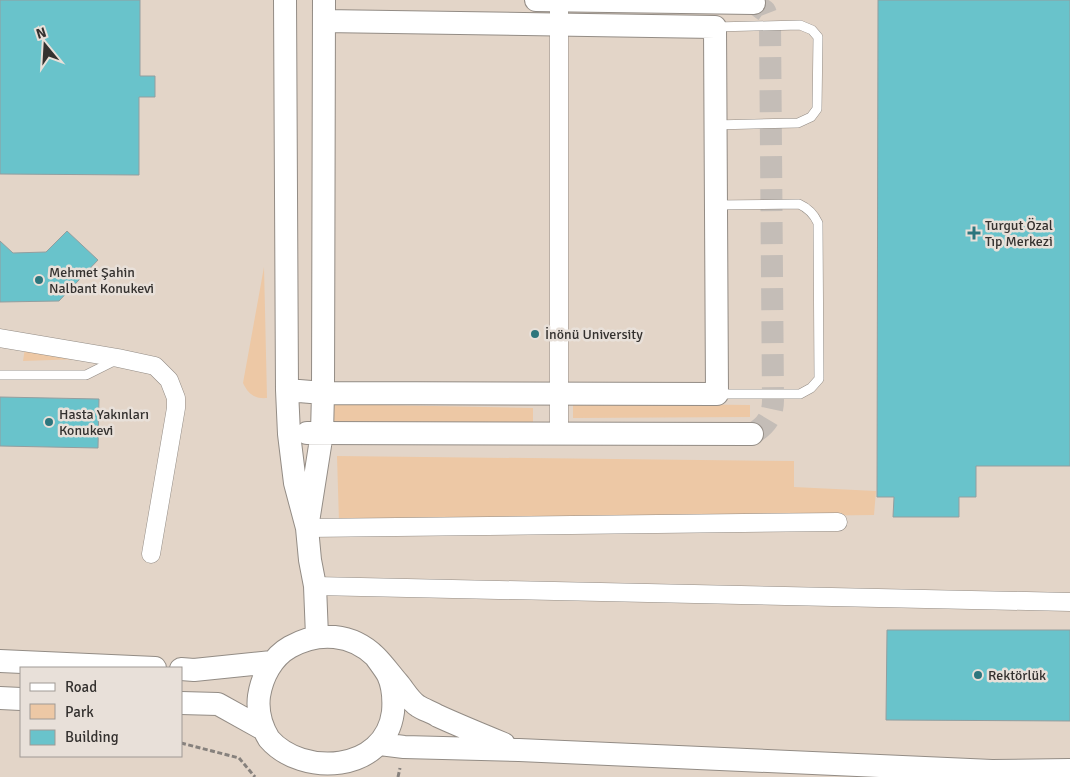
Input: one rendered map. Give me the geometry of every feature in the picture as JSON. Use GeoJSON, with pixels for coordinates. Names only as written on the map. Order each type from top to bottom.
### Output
{"type":"FeatureCollection","features":[{"type":"Feature","properties":{"kind":"street"},"geometry":{"type":"LineString","coordinates":[[285,0],[287,390],[289,434],[295,483],[308,528]]}},
{"type":"Feature","properties":{"kind":"street"},"geometry":{"type":"LineString","coordinates":[[536,0],[754,3]]}},
{"type":"Feature","properties":{"kind":"street"},"geometry":{"type":"LineString","coordinates":[[559,0],[559,433]]}},
{"type":"Feature","properties":{"kind":"street"},"geometry":{"type":"LineString","coordinates":[[287,390],[324,392],[716,394],[715,27],[559,25],[324,11],[324,392],[322,433],[308,528],[310,560],[315,586],[317,636]]}},
{"type":"Feature","properties":{"kind":"street"},"geometry":{"type":"LineString","coordinates":[[0,338],[155,366],[169,380],[176,398],[176,408],[151,554]]}},
{"type":"Feature","properties":{"kind":"street"},"geometry":{"type":"LineString","coordinates":[[289,434],[752,434]]}},
{"type":"Feature","properties":{"kind":"street"},"geometry":{"type":"LineString","coordinates":[[308,528],[838,522]]}},
{"type":"Feature","properties":{"kind":"street"},"geometry":{"type":"LineString","coordinates":[[315,586],[1070,602]]}},
{"type":"Feature","properties":{"kind":"street"},"geometry":{"type":"LineString","coordinates":[[519,750],[462,727],[417,705],[375,656],[358,644],[338,637],[317,636],[300,641],[284,650],[272,662],[261,683],[258,706],[263,729],[274,748],[292,762],[314,774],[350,767],[404,747],[519,750],[997,774],[1070,770]]}},
{"type":"Feature","properties":{"kind":"street"},"geometry":{"type":"LineString","coordinates":[[371,760],[391,723],[394,699],[388,676],[375,656]]}},
{"type":"Feature","properties":{"kind":"street"},"geometry":{"type":"LineString","coordinates":[[0,661],[133,667]]}},
{"type":"Feature","properties":{"kind":"street"},"geometry":{"type":"LineString","coordinates":[[182,669],[194,670],[272,662]]}},
{"type":"Feature","properties":{"kind":"street"},"geometry":{"type":"LineString","coordinates":[[0,698],[20,699]]}},
{"type":"Feature","properties":{"kind":"street"},"geometry":{"type":"LineString","coordinates":[[182,703],[218,704],[263,729]]}},
{"type":"Feature","properties":{"kind":"lane"},"geometry":{"type":"LineString","coordinates":[[715,27],[800,25],[809,28],[818,37],[817,110],[811,116],[798,123],[715,125]]}},
{"type":"Feature","properties":{"kind":"lane"},"geometry":{"type":"LineString","coordinates":[[716,205],[799,204],[809,209],[816,218],[818,223],[819,379],[811,388],[800,394],[716,394]]}},
{"type":"Feature","properties":{"kind":"lane"},"geometry":{"type":"LineString","coordinates":[[0,375],[86,375],[118,358]]}},
{"type":"Feature","properties":{"kind":"path"},"geometry":{"type":"LineString","coordinates":[[182,743],[239,758],[255,777]]}},
{"type":"Feature","properties":{"kind":"shaded area","name":"İnönü University"},"geometry":{"type":"Polygon","coordinates":[[[0,0],[1070,0],[1070,777],[0,777],[0,0]]]}},
{"type":"Feature","properties":{"kind":"green space"},"geometry":{"type":"Polygon","coordinates":[[[264,267],[267,398],[259,398],[252,395],[243,383],[264,267]]]}},
{"type":"Feature","properties":{"kind":"green space"},"geometry":{"type":"Polygon","coordinates":[[[25,348],[81,359],[23,361],[25,348]]]}},
{"type":"Feature","properties":{"kind":"green space"},"geometry":{"type":"Polygon","coordinates":[[[573,403],[750,405],[750,417],[573,418],[573,403]]]}},
{"type":"Feature","properties":{"kind":"green space"},"geometry":{"type":"Polygon","coordinates":[[[327,404],[533,408],[533,426],[327,422],[327,404]]]}},
{"type":"Feature","properties":{"kind":"green space"},"geometry":{"type":"Polygon","coordinates":[[[337,456],[794,461],[794,487],[876,491],[874,515],[339,522],[337,456]]]}},
{"type":"Feature","properties":{"kind":"building"},"geometry":{"type":"Polygon","coordinates":[[[0,0],[140,0],[140,76],[155,76],[155,97],[139,97],[139,175],[0,174],[0,0]]]}},
{"type":"Feature","properties":{"kind":"building","name":"Turgut Özal Tıp Merkezi"},"geometry":{"type":"Polygon","coordinates":[[[878,0],[1070,0],[1070,466],[976,466],[976,497],[959,497],[959,517],[893,517],[894,497],[877,497],[878,0]]]}},
{"type":"Feature","properties":{"kind":"building","name":"Mehmet Şahin Nalbant Konukevi"},"geometry":{"type":"Polygon","coordinates":[[[67,231],[98,260],[59,301],[0,302],[0,241],[13,253],[46,252],[67,231]]]}},
{"type":"Feature","properties":{"kind":"building","name":"Hasta Yakınları Konukevi"},"geometry":{"type":"Polygon","coordinates":[[[0,397],[99,399],[98,448],[0,446],[0,397]]]}},
{"type":"Feature","properties":{"kind":"building","name":"Rektörlük"},"geometry":{"type":"Polygon","coordinates":[[[887,630],[1070,630],[1070,721],[886,720],[887,630]]]}},
{"type":"Feature","properties":{"kind":"tunnel"},"geometry":{"type":"LineString","coordinates":[[752,434],[768,420],[772,411],[773,400],[770,24],[765,11],[754,3]]}},
{"type":"Feature","properties":{"kind":"place","name":"Turgut Özal Tıp Merkezi"},"geometry":{"type":"Point","coordinates":[974,233]}},
{"type":"Feature","properties":{"kind":"place","name":"Mehmet Şahin Nalbant Konukevi"},"geometry":{"type":"Point","coordinates":[39,280]}},
{"type":"Feature","properties":{"kind":"place","name":"İnönü University"},"geometry":{"type":"Point","coordinates":[535,334]}},
{"type":"Feature","properties":{"kind":"place","name":"Hasta Yakınları Konukevi"},"geometry":{"type":"Point","coordinates":[49,422]}},
{"type":"Feature","properties":{"kind":"place","name":"Rektörlük"},"geometry":{"type":"Point","coordinates":[978,675]}}]}
